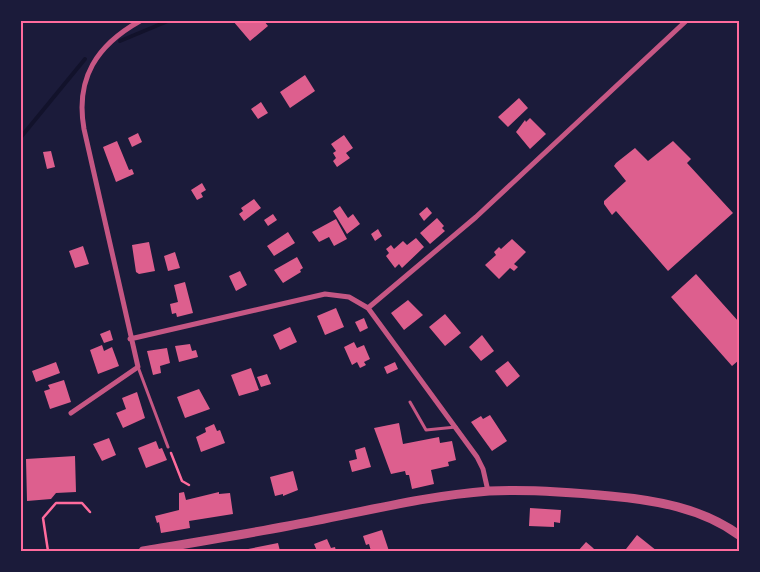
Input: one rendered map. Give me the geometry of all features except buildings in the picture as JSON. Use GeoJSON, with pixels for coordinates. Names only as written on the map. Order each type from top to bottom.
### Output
{"type":"FeatureCollection","features":[{"type":"Feature","properties":{"kind":"street"},"geometry":{"type":"LineString","coordinates":[[71,413],[138,368],[84,129],[82,103],[86,79],[99,53],[118,33],[140,21]]}},
{"type":"Feature","properties":{"kind":"street"},"geometry":{"type":"LineString","coordinates":[[368,308],[476,218],[686,21]]}},
{"type":"Feature","properties":{"kind":"street"},"geometry":{"type":"LineString","coordinates":[[130,339],[325,294],[349,296],[368,308],[456,427],[477,457],[483,470],[488,491]]}},
{"type":"Feature","properties":{"kind":"street"},"geometry":{"type":"LineString","coordinates":[[143,551],[488,491],[541,491],[636,499],[677,506],[702,515],[739,535]]}},
{"type":"Feature","properties":{"kind":"lane"},"geometry":{"type":"LineString","coordinates":[[138,368],[168,447]]}},
{"type":"Feature","properties":{"kind":"lane"},"geometry":{"type":"LineString","coordinates":[[410,402],[426,430],[456,427]]}},
{"type":"Feature","properties":{"kind":"path"},"geometry":{"type":"LineString","coordinates":[[168,447],[182,480],[189,486]]}},
{"type":"Feature","properties":{"kind":"path"},"geometry":{"type":"LineString","coordinates":[[48,551],[43,518],[56,504],[82,502],[90,512]]}},
{"type":"Feature","properties":{"kind":"waterway"},"geometry":{"type":"LineString","coordinates":[[120,41],[168,21]]}},
{"type":"Feature","properties":{"kind":"waterway"},"geometry":{"type":"LineString","coordinates":[[21,137],[85,59]]}}]}
